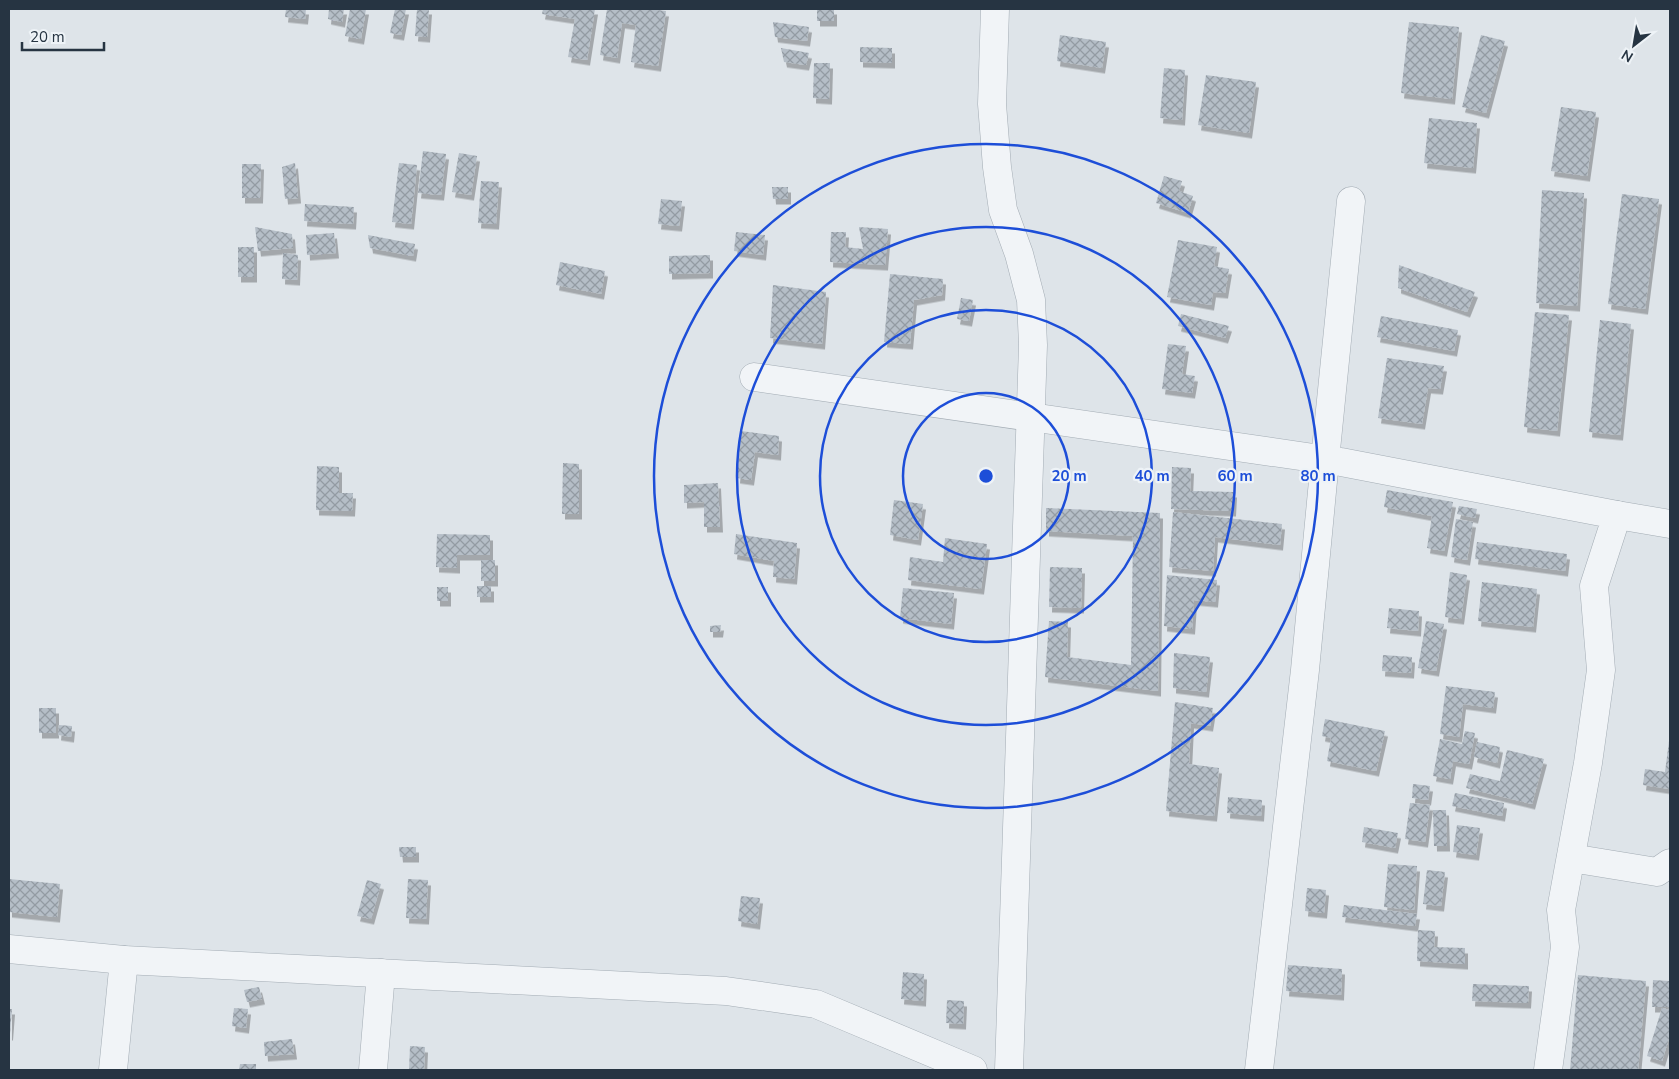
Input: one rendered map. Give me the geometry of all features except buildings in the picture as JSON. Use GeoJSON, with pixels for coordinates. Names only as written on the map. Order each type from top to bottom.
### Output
{"type":"FeatureCollection","features":[{"type":"Feature","properties":{"kind":"street"},"geometry":{"type":"LineString","coordinates":[[995,9],[992,113],[1003,210],[1031,300],[1033,345],[1009,1070]]}},
{"type":"Feature","properties":{"kind":"street"},"geometry":{"type":"LineString","coordinates":[[1260,1070],[1306,670],[1351,202]]}},
{"type":"Feature","properties":{"kind":"street"},"geometry":{"type":"LineString","coordinates":[[754,377],[1325,460],[1670,524]]}},
{"type":"Feature","properties":{"kind":"street"},"geometry":{"type":"LineString","coordinates":[[1548,1070],[1565,947],[1562,910],[1588,763],[1601,670],[1594,586],[1617,515]]}},
{"type":"Feature","properties":{"kind":"street"},"geometry":{"type":"LineString","coordinates":[[1571,858],[1657,872],[1670,863]]}},
{"type":"Feature","properties":{"kind":"street"},"geometry":{"type":"LineString","coordinates":[[9,949],[124,960],[726,992],[816,1004],[973,1070]]}},
{"type":"Feature","properties":{"kind":"street"},"geometry":{"type":"LineString","coordinates":[[113,1070],[124,960]]}},
{"type":"Feature","properties":{"kind":"street"},"geometry":{"type":"LineString","coordinates":[[373,1070],[381,973]]}}]}
